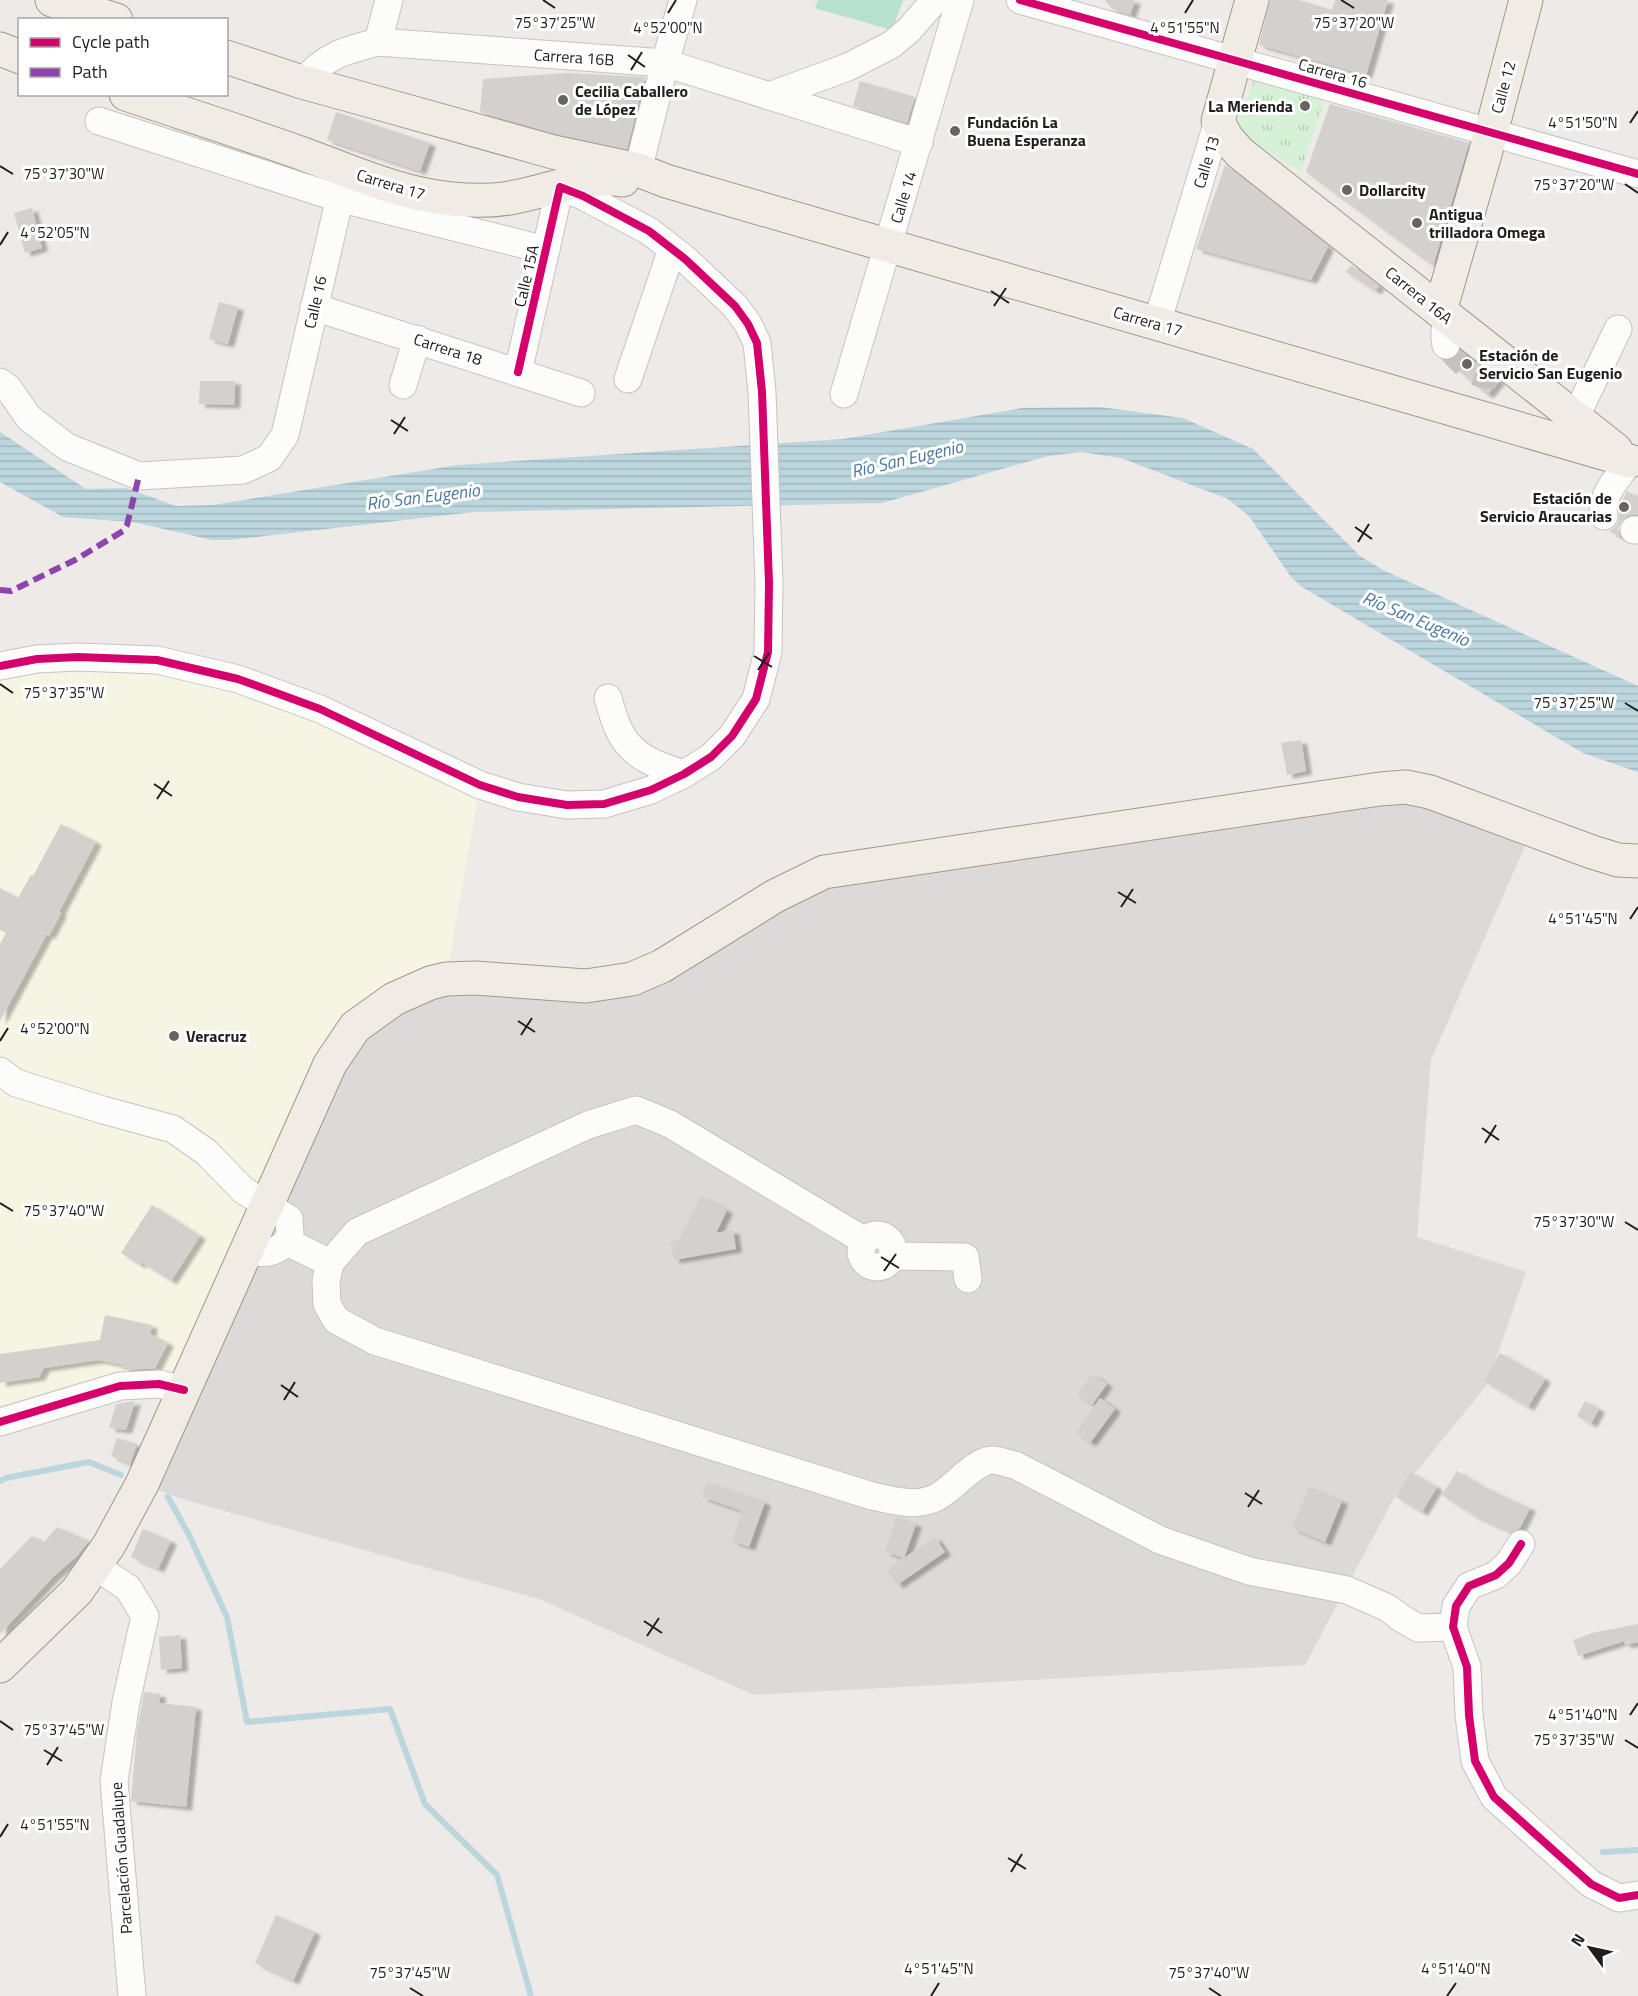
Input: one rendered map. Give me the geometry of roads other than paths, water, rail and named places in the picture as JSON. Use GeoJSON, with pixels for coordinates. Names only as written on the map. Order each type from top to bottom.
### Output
{"type":"FeatureCollection","features":[{"type":"Feature","properties":{"kind":"main road"},"geometry":{"type":"LineString","coordinates":[[52,0],[113,14]]}},
{"type":"Feature","properties":{"kind":"main road","name":"Calle 13"},"geometry":{"type":"LineString","coordinates":[[1218,121],[1252,0]]}},
{"type":"Feature","properties":{"kind":"main road","name":"Calle 12"},"geometry":{"type":"LineString","coordinates":[[1446,325],[1491,133],[1526,0]]}},
{"type":"Feature","properties":{"kind":"main road"},"geometry":{"type":"LineString","coordinates":[[0,49],[18,56]]}},
{"type":"Feature","properties":{"kind":"main road","name":"Carrera 17"},"geometry":{"type":"LineString","coordinates":[[228,58],[302,82],[444,122],[652,176],[1634,464]]}},
{"type":"Feature","properties":{"kind":"main road","name":"Carrera 17"},"geometry":{"type":"LineString","coordinates":[[132,96],[302,154],[342,184],[460,200],[515,197],[589,179],[652,176]]}},
{"type":"Feature","properties":{"kind":"main road","name":"Carrera 16A"},"geometry":{"type":"LineString","coordinates":[[1218,121],[1226,137],[1240,153],[1446,325],[1506,373],[1575,418],[1634,464]]}},
{"type":"Feature","properties":{"kind":"main road"},"geometry":{"type":"LineString","coordinates":[[444,122],[560,186]]}},
{"type":"Feature","properties":{"kind":"main road"},"geometry":{"type":"LineString","coordinates":[[0,1666],[77,1591],[109,1545],[142,1484],[330,1064],[356,1027],[394,999],[430,983],[446,979],[475,978],[586,986],[632,979],[662,966],[775,896],[824,872],[1380,789],[1406,787],[1430,792],[1592,852],[1618,860],[1638,861]]}},
{"type":"Feature","properties":{"kind":"street"},"geometry":{"type":"LineString","coordinates":[[378,42],[389,0]]}},
{"type":"Feature","properties":{"kind":"street"},"geometry":{"type":"LineString","coordinates":[[652,176],[664,63],[683,0]]}},
{"type":"Feature","properties":{"kind":"street"},"geometry":{"type":"LineString","coordinates":[[769,96],[848,67],[891,45],[909,30],[935,0]]}},
{"type":"Feature","properties":{"kind":"street","name":"Calle 14"},"geometry":{"type":"LineString","coordinates":[[844,394],[960,0]]}},
{"type":"Feature","properties":{"kind":"street","name":"Carrera 16"},"geometry":{"type":"LineString","coordinates":[[1020,0],[1638,174]]}},
{"type":"Feature","properties":{"kind":"street","name":"Carrera 16B"},"geometry":{"type":"LineString","coordinates":[[302,82],[318,65],[341,51],[378,42],[664,63],[919,143]]}},
{"type":"Feature","properties":{"kind":"street"},"geometry":{"type":"LineString","coordinates":[[99,121],[342,184],[546,250]]}},
{"type":"Feature","properties":{"kind":"street","name":"Calle 13"},"geometry":{"type":"LineString","coordinates":[[1157,323],[1218,121]]}},
{"type":"Feature","properties":{"kind":"street","name":"Calle 16"},"geometry":{"type":"LineString","coordinates":[[0,382],[8,388],[29,418],[67,447],[138,476],[243,470],[269,458],[285,435],[342,184]]}},
{"type":"Feature","properties":{"kind":"street"},"geometry":{"type":"LineString","coordinates":[[0,666],[38,659],[78,657],[157,660],[238,679],[320,709],[480,785],[518,797],[567,805],[604,804],[651,790],[684,774],[711,757],[732,736],[756,699],[768,652],[770,583],[762,392],[757,343],[748,324],[720,291],[672,249],[642,227],[560,186]]}},
{"type":"Feature","properties":{"kind":"street","name":"Calle 15A"},"geometry":{"type":"LineString","coordinates":[[518,372],[560,186]]}},
{"type":"Feature","properties":{"kind":"street"},"geometry":{"type":"LineString","coordinates":[[628,379],[672,249]]}},
{"type":"Feature","properties":{"kind":"street","name":"Carrera 18"},"geometry":{"type":"LineString","coordinates":[[314,307],[581,393]]}},
{"type":"Feature","properties":{"kind":"street"},"geometry":{"type":"LineString","coordinates":[[1575,418],[1618,330]]}},
{"type":"Feature","properties":{"kind":"street"},"geometry":{"type":"LineString","coordinates":[[403,385],[417,339]]}},
{"type":"Feature","properties":{"kind":"street"},"geometry":{"type":"LineString","coordinates":[[1604,516],[1603,507],[1607,495],[1634,464]]}},
{"type":"Feature","properties":{"kind":"street"},"geometry":{"type":"LineString","coordinates":[[608,698],[620,733],[640,757],[684,774]]}},
{"type":"Feature","properties":{"kind":"street"},"geometry":{"type":"LineString","coordinates":[[0,1071],[16,1083],[173,1129],[206,1152],[243,1190],[289,1219],[291,1233],[287,1242],[279,1250],[262,1253],[246,1250]]}},
{"type":"Feature","properties":{"kind":"street"},"geometry":{"type":"LineString","coordinates":[[968,1279],[965,1257],[892,1256],[893,1250],[888,1239],[876,1235],[865,1241],[670,1124],[636,1110],[588,1125],[357,1232],[330,1263],[326,1281],[327,1304],[336,1320],[375,1341],[872,1496],[907,1504],[932,1499],[954,1486],[974,1468],[990,1460],[1015,1465],[1160,1540],[1249,1571],[1347,1590],[1388,1608],[1418,1628],[1453,1627]]}},
{"type":"Feature","properties":{"kind":"street"},"geometry":{"type":"LineString","coordinates":[[287,1242],[330,1263]]}},
{"type":"Feature","properties":{"kind":"street"},"geometry":{"type":"LineString","coordinates":[[0,1422],[120,1386],[159,1384],[184,1390]]}},
{"type":"Feature","properties":{"kind":"street"},"geometry":{"type":"LineString","coordinates":[[1521,1544],[1509,1563],[1496,1575],[1469,1586],[1456,1606],[1453,1627],[1467,1667],[1469,1715],[1475,1761],[1494,1797],[1591,1884],[1619,1898],[1638,1895]]}},
{"type":"Feature","properties":{"kind":"street","name":"Parcelación Guadalupe"},"geometry":{"type":"LineString","coordinates":[[95,1566],[128,1588],[145,1616],[126,1702],[114,1781],[132,1996]]}},
{"type":"Feature","properties":{"kind":"water","name":"Río San Eugenio"},"geometry":{"type":"Polygon","coordinates":[[[1100,407],[1183,418],[1253,449],[1360,556],[1383,570],[1638,686],[1638,772],[1583,753],[1302,587],[1291,577],[1249,516],[1228,499],[1121,458],[1081,452],[1048,456],[882,503],[474,512],[229,540],[212,540],[133,522],[63,517],[0,482],[0,432],[86,489],[126,488],[176,506],[213,505],[458,465],[843,439],[1022,408],[1100,407]]]}},
{"type":"Feature","properties":{"kind":"waterway"},"geometry":{"type":"LineString","coordinates":[[0,1481],[89,1462],[121,1475]]}},
{"type":"Feature","properties":{"kind":"waterway"},"geometry":{"type":"LineString","coordinates":[[168,1497],[189,1535],[227,1617],[247,1722],[390,1709],[425,1804],[497,1875],[531,1996]]}},
{"type":"Feature","properties":{"kind":"waterway"},"geometry":{"type":"LineString","coordinates":[[1603,1852],[1638,1850]]}},
{"type":"Feature","properties":{"kind":"tunnel"},"geometry":{"type":"LineString","coordinates":[[1446,345],[1462,362],[1474,370],[1487,375],[1495,375]]}},
{"type":"Feature","properties":{"kind":"place","name":"Cecilia Caballero de López"},"geometry":{"type":"Point","coordinates":[563,100]}},
{"type":"Feature","properties":{"kind":"place","name":"La Merienda"},"geometry":{"type":"Point","coordinates":[1305,106]}},
{"type":"Feature","properties":{"kind":"place","name":"Fundación La Buena Esperanza"},"geometry":{"type":"Point","coordinates":[955,131]}},
{"type":"Feature","properties":{"kind":"place","name":"Dollarcity"},"geometry":{"type":"Point","coordinates":[1347,190]}},
{"type":"Feature","properties":{"kind":"place","name":"Antigua trilladora Omega"},"geometry":{"type":"Point","coordinates":[1417,223]}},
{"type":"Feature","properties":{"kind":"place","name":"Estación de Servicio San Eugenio"},"geometry":{"type":"Point","coordinates":[1467,364]}},
{"type":"Feature","properties":{"kind":"place","name":"Estación de Servicio Araucarias"},"geometry":{"type":"Point","coordinates":[1624,507]}},
{"type":"Feature","properties":{"kind":"place","name":"Veracruz"},"geometry":{"type":"Point","coordinates":[174,1036]}}]}
